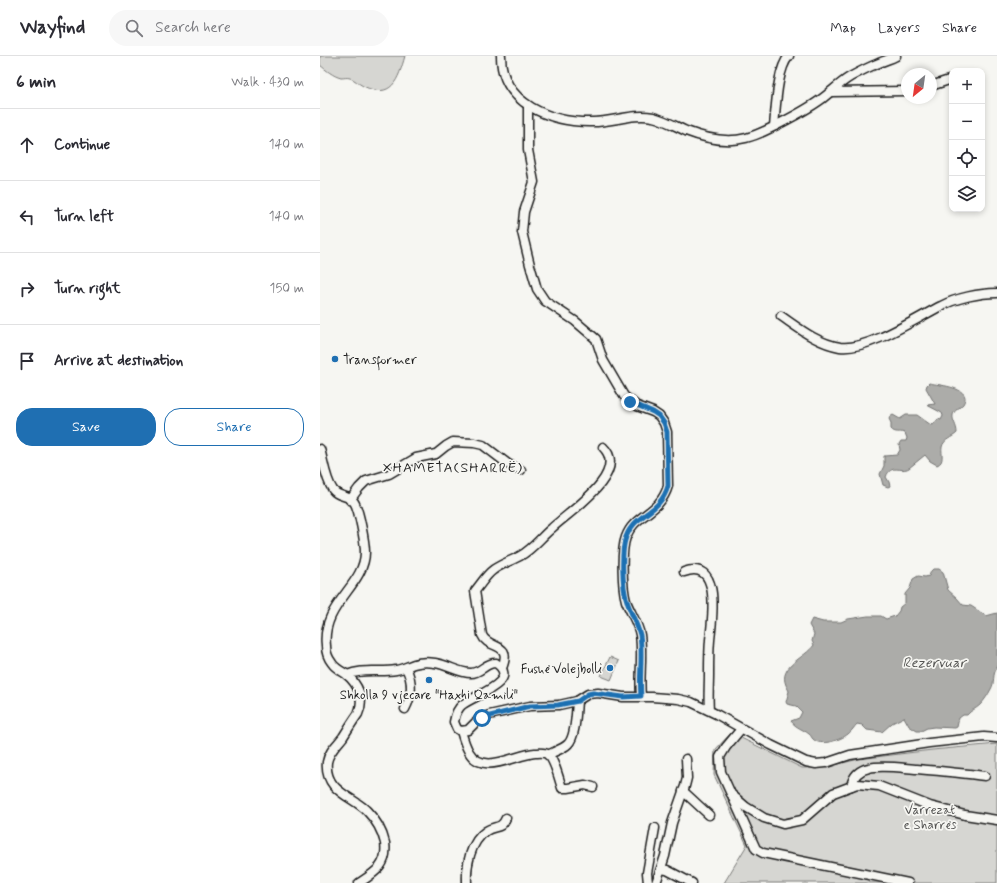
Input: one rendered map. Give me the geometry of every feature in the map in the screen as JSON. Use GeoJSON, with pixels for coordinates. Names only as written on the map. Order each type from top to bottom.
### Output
{"type":"FeatureCollection","features":[{"type":"Feature","properties":{"kind":"street"},"geometry":{"type":"LineString","coordinates":[[501,56],[501,64],[505,79],[517,97],[528,106],[546,115],[561,120],[576,122],[594,122],[639,116],[652,117],[666,121],[686,131],[718,139],[746,138],[774,126],[801,113],[861,70],[896,56]]}},
{"type":"Feature","properties":{"kind":"street"},"geometry":{"type":"LineString","coordinates":[[774,126],[781,72],[784,63],[789,56]]}},
{"type":"Feature","properties":{"kind":"street"},"geometry":{"type":"LineString","coordinates":[[937,84],[949,80]]}},
{"type":"Feature","properties":{"kind":"street"},"geometry":{"type":"LineString","coordinates":[[831,92],[901,91]]}},
{"type":"Feature","properties":{"kind":"street"},"geometry":{"type":"LineString","coordinates":[[528,106],[528,150],[534,182],[524,212],[522,232],[537,289],[545,301],[575,321],[596,339],[603,360],[624,396],[630,402],[659,416],[664,423],[667,432],[668,479],[666,493],[658,506],[635,523],[628,531],[625,539],[623,586],[626,600],[640,634],[642,661],[641,696]]}},
{"type":"Feature","properties":{"kind":"street"},"geometry":{"type":"LineString","coordinates":[[781,316],[811,337],[842,348],[858,346],[887,335],[942,305],[972,296],[997,293]]}},
{"type":"Feature","properties":{"kind":"street"},"geometry":{"type":"LineString","coordinates":[[350,500],[366,481],[389,474],[416,458],[436,454],[453,442],[484,445],[508,464],[521,470]]}},
{"type":"Feature","properties":{"kind":"street"},"geometry":{"type":"LineString","coordinates":[[578,701],[570,741],[564,746],[548,754],[532,753],[494,763],[481,763],[469,752],[454,722],[460,707],[466,702],[496,686],[502,678],[502,668],[505,662],[503,652],[498,647],[485,641],[482,635],[475,591],[492,571],[520,556],[539,542],[552,528],[592,492],[606,476],[609,469],[609,457],[607,451],[603,447]]}},
{"type":"Feature","properties":{"kind":"street"},"geometry":{"type":"LineString","coordinates":[[320,449],[327,477],[334,490],[339,495],[354,502],[365,553],[360,572],[333,611],[325,633],[328,656],[332,664],[347,675],[358,689],[362,700],[362,707],[329,755],[327,767],[329,778],[339,792],[366,810],[376,821],[383,835],[385,847],[385,858],[382,865],[376,872],[359,883]]}},
{"type":"Feature","properties":{"kind":"street"},"geometry":{"type":"LineString","coordinates":[[684,572],[696,570],[701,572],[705,575],[712,589],[713,600],[710,640],[709,710]]}},
{"type":"Feature","properties":{"kind":"street"},"geometry":{"type":"LineString","coordinates":[[347,675],[358,671],[391,671],[406,668],[414,664],[428,662],[441,664],[470,673],[477,672],[491,662],[496,663],[502,668]]}},
{"type":"Feature","properties":{"kind":"street"},"geometry":{"type":"LineString","coordinates":[[405,709],[411,687],[411,680],[406,668]]}},
{"type":"Feature","properties":{"kind":"street"},"geometry":{"type":"LineString","coordinates":[[460,732],[468,730],[476,722],[489,715],[530,706],[558,705],[578,701],[588,694],[593,693],[623,697],[641,696],[678,699],[691,702],[709,710],[741,729],[789,753],[810,763],[816,764],[826,763],[850,755],[943,741],[984,737],[997,738]]}},
{"type":"Feature","properties":{"kind":"street"},"geometry":{"type":"LineString","coordinates":[[741,729],[720,757],[722,772],[756,849],[763,853],[908,883]]}},
{"type":"Feature","properties":{"kind":"street"},"geometry":{"type":"LineString","coordinates":[[548,754],[556,768],[562,788],[585,785],[593,788]]}},
{"type":"Feature","properties":{"kind":"street"},"geometry":{"type":"LineString","coordinates":[[656,883],[661,869],[672,823],[687,778],[686,759]]}},
{"type":"Feature","properties":{"kind":"street"},"geometry":{"type":"LineString","coordinates":[[851,786],[853,777],[857,773],[868,768],[950,771],[985,776]]}},
{"type":"Feature","properties":{"kind":"street"},"geometry":{"type":"LineString","coordinates":[[731,794],[746,807],[764,818],[783,824],[802,820],[832,793],[857,784],[879,786],[930,806],[965,815],[997,820]]}},
{"type":"Feature","properties":{"kind":"street"},"geometry":{"type":"LineString","coordinates":[[683,791],[710,815]]}},
{"type":"Feature","properties":{"kind":"street"},"geometry":{"type":"LineString","coordinates":[[467,883],[467,865],[475,844],[486,832],[501,826],[506,818]]}},
{"type":"Feature","properties":{"kind":"street"},"geometry":{"type":"LineString","coordinates":[[648,883],[647,873],[655,828]]}},
{"type":"Feature","properties":{"kind":"street"},"geometry":{"type":"LineString","coordinates":[[661,869],[667,870],[692,883]]}},
{"type":"Feature","properties":{"kind":"green space"},"geometry":{"type":"Polygon","coordinates":[[[320,56],[405,56],[400,73],[396,80],[387,89],[381,91],[363,86],[353,79],[341,78],[332,74],[320,65],[320,56]]]}},
{"type":"Feature","properties":{"kind":"green space","name":"Fushë Volejbolli"},"geometry":{"type":"Polygon","coordinates":[[[610,657],[619,661],[611,680],[601,676],[610,657]]]}},
{"type":"Feature","properties":{"kind":"green space","name":"Varrezat e Sharrës"},"geometry":{"type":"Polygon","coordinates":[[[731,733],[802,768],[826,767],[859,759],[932,750],[997,744],[997,883],[724,883],[747,845],[714,775],[715,750],[731,733]]]}},
{"type":"Feature","properties":{"kind":"water"},"geometry":{"type":"Polygon","coordinates":[[[929,383],[953,388],[959,390],[963,394],[965,398],[963,404],[953,415],[957,433],[946,440],[943,444],[942,460],[939,464],[937,465],[930,461],[925,455],[909,468],[891,470],[886,477],[890,486],[888,487],[883,485],[880,474],[884,466],[884,456],[897,455],[900,450],[899,444],[901,441],[906,441],[907,438],[905,433],[891,429],[890,417],[893,415],[900,419],[906,415],[917,415],[931,425],[938,419],[941,420],[943,416],[942,413],[927,405],[935,404],[926,388],[929,383]]]}},
{"type":"Feature","properties":{"kind":"water","name":"Rezervuar"},"geometry":{"type":"Polygon","coordinates":[[[933,569],[939,569],[943,572],[948,590],[963,605],[971,606],[986,616],[997,613],[997,668],[995,670],[992,687],[981,703],[967,715],[963,715],[959,718],[957,727],[955,728],[934,727],[917,731],[909,726],[904,717],[892,723],[882,732],[867,730],[862,725],[857,724],[845,736],[825,743],[816,741],[795,725],[791,721],[799,718],[802,712],[796,706],[787,704],[786,702],[789,691],[785,678],[789,667],[814,645],[812,641],[814,634],[809,625],[812,619],[823,622],[841,622],[848,619],[868,616],[881,616],[886,619],[895,616],[900,607],[905,603],[905,594],[910,588],[913,579],[918,576],[929,576],[933,569]]]}},
{"type":"Feature","properties":{"kind":"place","name":"Transformer"},"geometry":{"type":"Point","coordinates":[335,359]}},
{"type":"Feature","properties":{"kind":"place","name":"Fushë Volejbolli"},"geometry":{"type":"Point","coordinates":[610,668]}},
{"type":"Feature","properties":{"kind":"place","name":"Shkolla 9 vjecare \"Haxhi Qamili\""},"geometry":{"type":"Point","coordinates":[429,680]}},
{"type":"Feature","properties":{"kind":"district","name":"XHAMETA(SHARRË)"},"geometry":{"type":"Point","coordinates":[453,467]}},
{"type":"Feature","properties":{"kind":"route"},"geometry":{"type":"LineString","coordinates":[[482,718],[489,715],[530,706],[558,705],[578,701],[588,694],[593,693],[623,697],[641,696],[642,650],[640,634],[628,606],[623,586],[625,539],[628,531],[635,523],[658,506],[663,500],[668,486],[668,443],[667,432],[664,423],[659,416],[630,402]]}}]}
